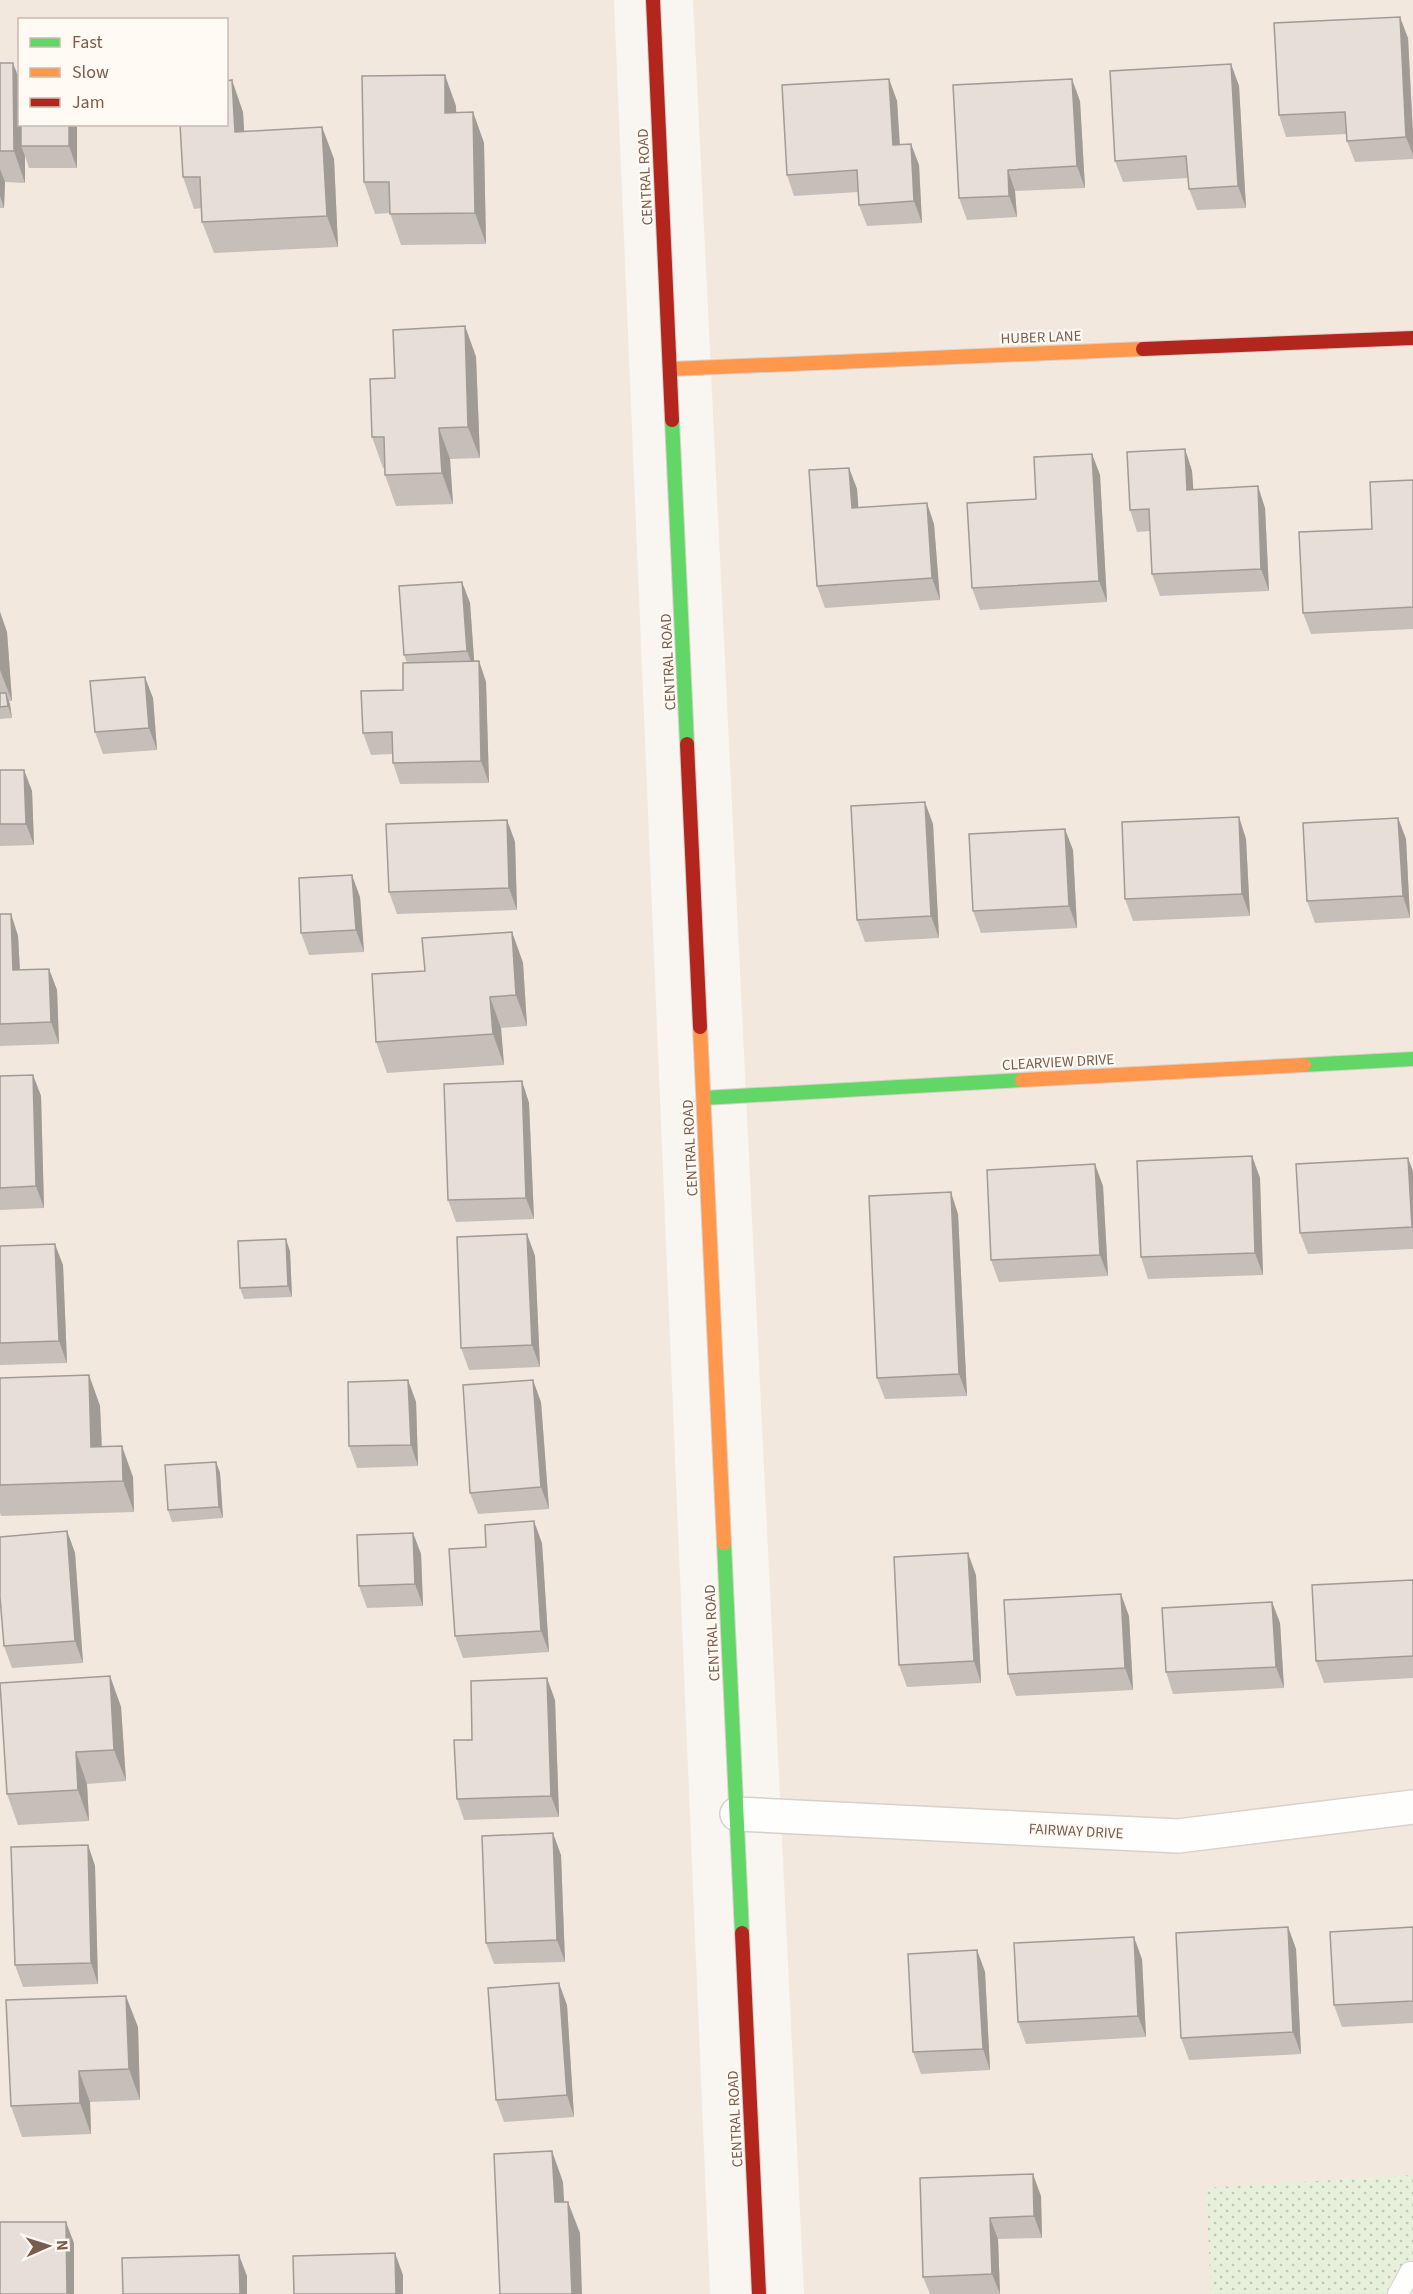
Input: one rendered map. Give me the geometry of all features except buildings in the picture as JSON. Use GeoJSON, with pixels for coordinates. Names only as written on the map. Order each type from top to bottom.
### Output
{"type":"FeatureCollection","features":[{"type":"Feature","properties":{"kind":"main road","name":"CENTRAL ROAD"},"geometry":{"type":"LineString","coordinates":[[653,0],[759,2294]]}},
{"type":"Feature","properties":{"kind":"main road","name":"HUBER LANE"},"geometry":{"type":"LineString","coordinates":[[671,369],[1413,338]]}},
{"type":"Feature","properties":{"kind":"main road","name":"CLEARVIEW DRIVE"},"geometry":{"type":"LineString","coordinates":[[704,1098],[1413,1059]]}},
{"type":"Feature","properties":{"kind":"street","name":"FAIRWAY DRIVE"},"geometry":{"type":"LineString","coordinates":[[737,1814],[1178,1836],[1413,1807]]}},
{"type":"Feature","properties":{"kind":"lane"},"geometry":{"type":"LineString","coordinates":[[1398,2294],[1410,2272],[1413,2272]]}},
{"type":"Feature","properties":{"kind":"shaded area"},"geometry":{"type":"Polygon","coordinates":[[[0,0],[614,0],[710,2294],[0,2294],[0,0]]]}},
{"type":"Feature","properties":{"kind":"shaded area"},"geometry":{"type":"Polygon","coordinates":[[[693,0],[1413,0],[1413,2294],[804,2294],[693,0]]]}},
{"type":"Feature","properties":{"kind":"green space"},"geometry":{"type":"Polygon","coordinates":[[[1413,2175],[1413,2294],[1211,2294],[1206,2188],[1413,2175]]]}},
{"type":"Feature","properties":{"kind":"traffic: fast"},"geometry":{"type":"LineString","coordinates":[[672,420],[687,744]]}},
{"type":"Feature","properties":{"kind":"traffic: fast"},"geometry":{"type":"LineString","coordinates":[[1304,1065],[1413,1059]]}},
{"type":"Feature","properties":{"kind":"traffic: fast"},"geometry":{"type":"LineString","coordinates":[[704,1098],[1022,1080]]}},
{"type":"Feature","properties":{"kind":"traffic: fast"},"geometry":{"type":"LineString","coordinates":[[724,1543],[742,1933]]}},
{"type":"Feature","properties":{"kind":"traffic: slow"},"geometry":{"type":"LineString","coordinates":[[671,369],[1143,349]]}},
{"type":"Feature","properties":{"kind":"traffic: slow"},"geometry":{"type":"LineString","coordinates":[[700,1027],[724,1543]]}},
{"type":"Feature","properties":{"kind":"traffic: slow"},"geometry":{"type":"LineString","coordinates":[[1022,1080],[1304,1065]]}},
{"type":"Feature","properties":{"kind":"traffic: jam"},"geometry":{"type":"LineString","coordinates":[[653,0],[672,420]]}},
{"type":"Feature","properties":{"kind":"traffic: jam"},"geometry":{"type":"LineString","coordinates":[[1143,349],[1413,338]]}},
{"type":"Feature","properties":{"kind":"traffic: jam"},"geometry":{"type":"LineString","coordinates":[[687,744],[700,1027]]}},
{"type":"Feature","properties":{"kind":"traffic: jam"},"geometry":{"type":"LineString","coordinates":[[742,1933],[759,2294]]}}]}
